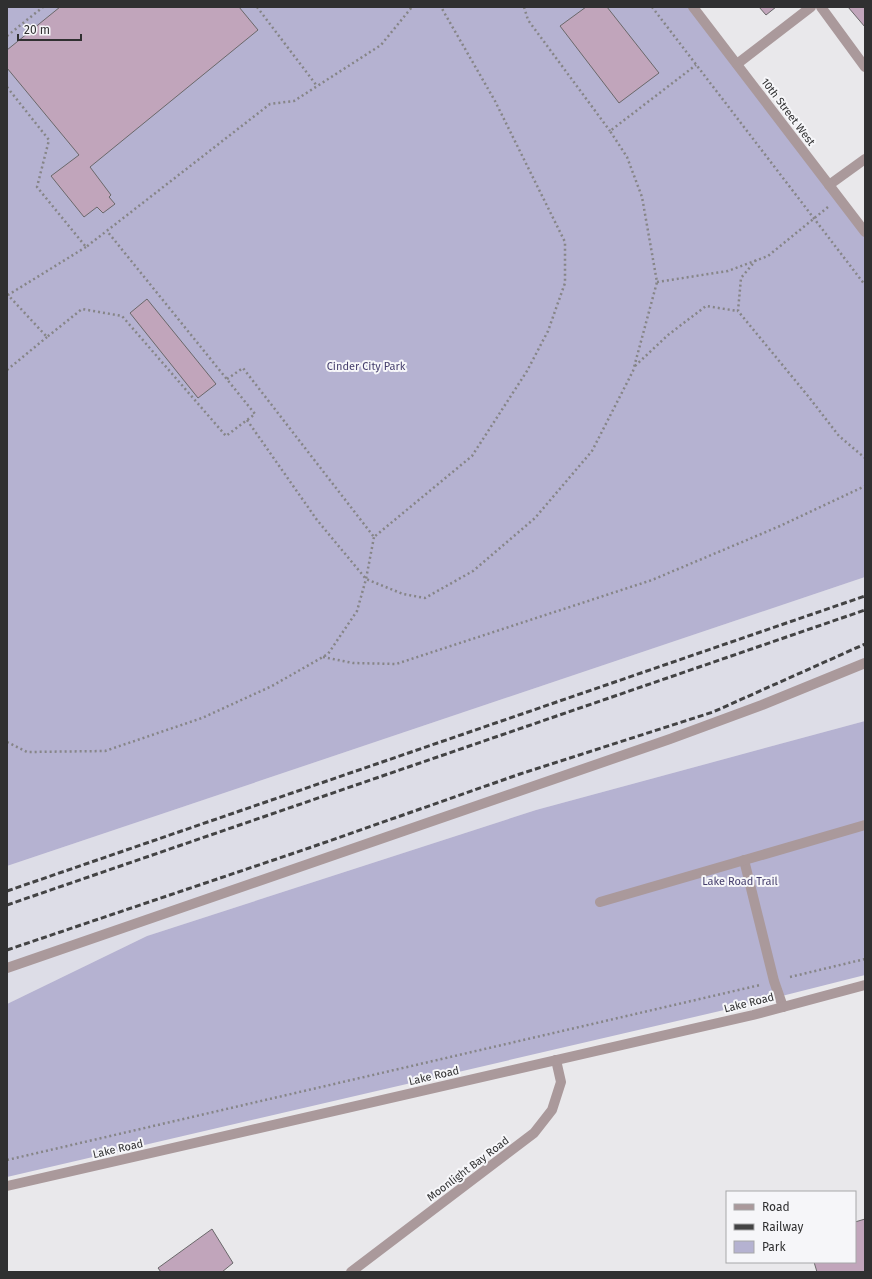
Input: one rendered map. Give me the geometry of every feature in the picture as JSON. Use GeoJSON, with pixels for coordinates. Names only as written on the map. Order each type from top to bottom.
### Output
{"type":"FeatureCollection","features":[{"type":"Feature","properties":{"kind":"street","name":"10th Street West"},"geometry":{"type":"LineString","coordinates":[[693,7],[865,232]]}},
{"type":"Feature","properties":{"kind":"street"},"geometry":{"type":"LineString","coordinates":[[737,64],[811,7]]}},
{"type":"Feature","properties":{"kind":"street"},"geometry":{"type":"LineString","coordinates":[[820,7],[865,67]]}},
{"type":"Feature","properties":{"kind":"street"},"geometry":{"type":"LineString","coordinates":[[830,185],[865,159]]}},
{"type":"Feature","properties":{"kind":"street"},"geometry":{"type":"LineString","coordinates":[[7,968],[670,739],[762,705],[865,663]]}},
{"type":"Feature","properties":{"kind":"street"},"geometry":{"type":"LineString","coordinates":[[600,902],[865,824]]}},
{"type":"Feature","properties":{"kind":"street"},"geometry":{"type":"LineString","coordinates":[[744,860],[774,981],[783,1007]]}},
{"type":"Feature","properties":{"kind":"street","name":"Lake Road"},"geometry":{"type":"LineString","coordinates":[[7,1186],[783,1007],[865,985]]}},
{"type":"Feature","properties":{"kind":"street","name":"Moonlight Bay Road"},"geometry":{"type":"LineString","coordinates":[[351,1272],[534,1133],[552,1110],[561,1082],[556,1060]]}},
{"type":"Feature","properties":{"kind":"path"},"geometry":{"type":"LineString","coordinates":[[7,36],[43,7]]}},
{"type":"Feature","properties":{"kind":"path"},"geometry":{"type":"LineString","coordinates":[[257,7],[317,86]]}},
{"type":"Feature","properties":{"kind":"path"},"geometry":{"type":"LineString","coordinates":[[47,337],[7,295],[86,248],[270,104],[294,101],[381,45],[412,7]]}},
{"type":"Feature","properties":{"kind":"path"},"geometry":{"type":"LineString","coordinates":[[7,742],[26,752],[105,751],[202,718],[272,686],[328,654],[357,612],[366,579],[374,537],[472,456],[527,371],[548,331],[565,284],[565,242],[505,121],[441,7]]}},
{"type":"Feature","properties":{"kind":"path"},"geometry":{"type":"LineString","coordinates":[[248,420],[317,520],[366,579],[403,594],[425,598],[473,570],[535,518],[592,451],[635,366],[657,282],[642,197],[627,157],[610,131],[528,20],[524,7]]}},
{"type":"Feature","properties":{"kind":"path"},"geometry":{"type":"LineString","coordinates":[[652,7],[865,285]]}},
{"type":"Feature","properties":{"kind":"path"},"geometry":{"type":"LineString","coordinates":[[610,131],[696,65]]}},
{"type":"Feature","properties":{"kind":"path"},"geometry":{"type":"LineString","coordinates":[[7,87],[48,140],[37,187],[86,248]]}},
{"type":"Feature","properties":{"kind":"path"},"geometry":{"type":"LineString","coordinates":[[657,282],[728,271],[768,256],[815,220],[839,198]]}},
{"type":"Feature","properties":{"kind":"path"},"geometry":{"type":"LineString","coordinates":[[7,370],[82,309],[122,316],[226,436],[255,414],[107,231]]}},
{"type":"Feature","properties":{"kind":"path"},"geometry":{"type":"LineString","coordinates":[[738,311],[741,278],[756,260]]}},
{"type":"Feature","properties":{"kind":"path"},"geometry":{"type":"LineString","coordinates":[[635,366],[668,336],[706,306],[738,311],[839,436],[865,458]]}},
{"type":"Feature","properties":{"kind":"path"},"geometry":{"type":"LineString","coordinates":[[227,379],[243,368],[374,537]]}},
{"type":"Feature","properties":{"kind":"path"},"geometry":{"type":"LineString","coordinates":[[323,657],[353,663],[396,664],[652,580],[780,526],[865,486]]}},
{"type":"Feature","properties":{"kind":"path"},"geometry":{"type":"LineString","coordinates":[[7,1160],[865,959]]}},
{"type":"Feature","properties":{"kind":"shaded area"},"geometry":{"type":"Polygon","coordinates":[[[865,577],[865,721],[536,810],[147,936],[7,1004],[7,866],[865,577]]]}},
{"type":"Feature","properties":{"kind":"green space","name":"Cinder City Park"},"geometry":{"type":"Polygon","coordinates":[[[7,7],[693,7],[865,232],[865,577],[7,866],[7,7]]]}},
{"type":"Feature","properties":{"kind":"green space","name":"Lake Road Trail"},"geometry":{"type":"Polygon","coordinates":[[[865,721],[865,975],[750,1004],[7,1177],[7,1004],[147,936],[536,810],[865,721]]]}},
{"type":"Feature","properties":{"kind":"building"},"geometry":{"type":"Polygon","coordinates":[[[60,7],[239,7],[258,30],[90,167],[111,195],[109,197],[115,204],[103,213],[97,207],[84,217],[51,176],[79,155],[7,68],[7,50],[60,7]]]}},
{"type":"Feature","properties":{"kind":"building"},"geometry":{"type":"Polygon","coordinates":[[[586,7],[607,7],[659,73],[619,103],[560,26],[586,7]]]}},
{"type":"Feature","properties":{"kind":"building"},"geometry":{"type":"Polygon","coordinates":[[[759,7],[776,7],[766,15],[759,7]]]}},
{"type":"Feature","properties":{"kind":"building"},"geometry":{"type":"Polygon","coordinates":[[[848,7],[865,7],[865,27],[848,7]]]}},
{"type":"Feature","properties":{"kind":"building"},"geometry":{"type":"Polygon","coordinates":[[[147,299],[216,384],[198,398],[130,313],[147,299]]]}},
{"type":"Feature","properties":{"kind":"building"},"geometry":{"type":"Polygon","coordinates":[[[865,1219],[865,1272],[817,1272],[814,1263],[856,1263],[856,1222],[865,1219]]]}},
{"type":"Feature","properties":{"kind":"building"},"geometry":{"type":"Polygon","coordinates":[[[212,1229],[233,1263],[222,1272],[161,1272],[158,1268],[212,1229]]]}},
{"type":"Feature","properties":{"kind":"railway"},"geometry":{"type":"LineString","coordinates":[[7,891],[865,596]]}},
{"type":"Feature","properties":{"kind":"railway"},"geometry":{"type":"LineString","coordinates":[[7,905],[865,610]]}},
{"type":"Feature","properties":{"kind":"railway"},"geometry":{"type":"LineString","coordinates":[[7,950],[309,848],[520,774],[713,712],[865,644]]}}]}
